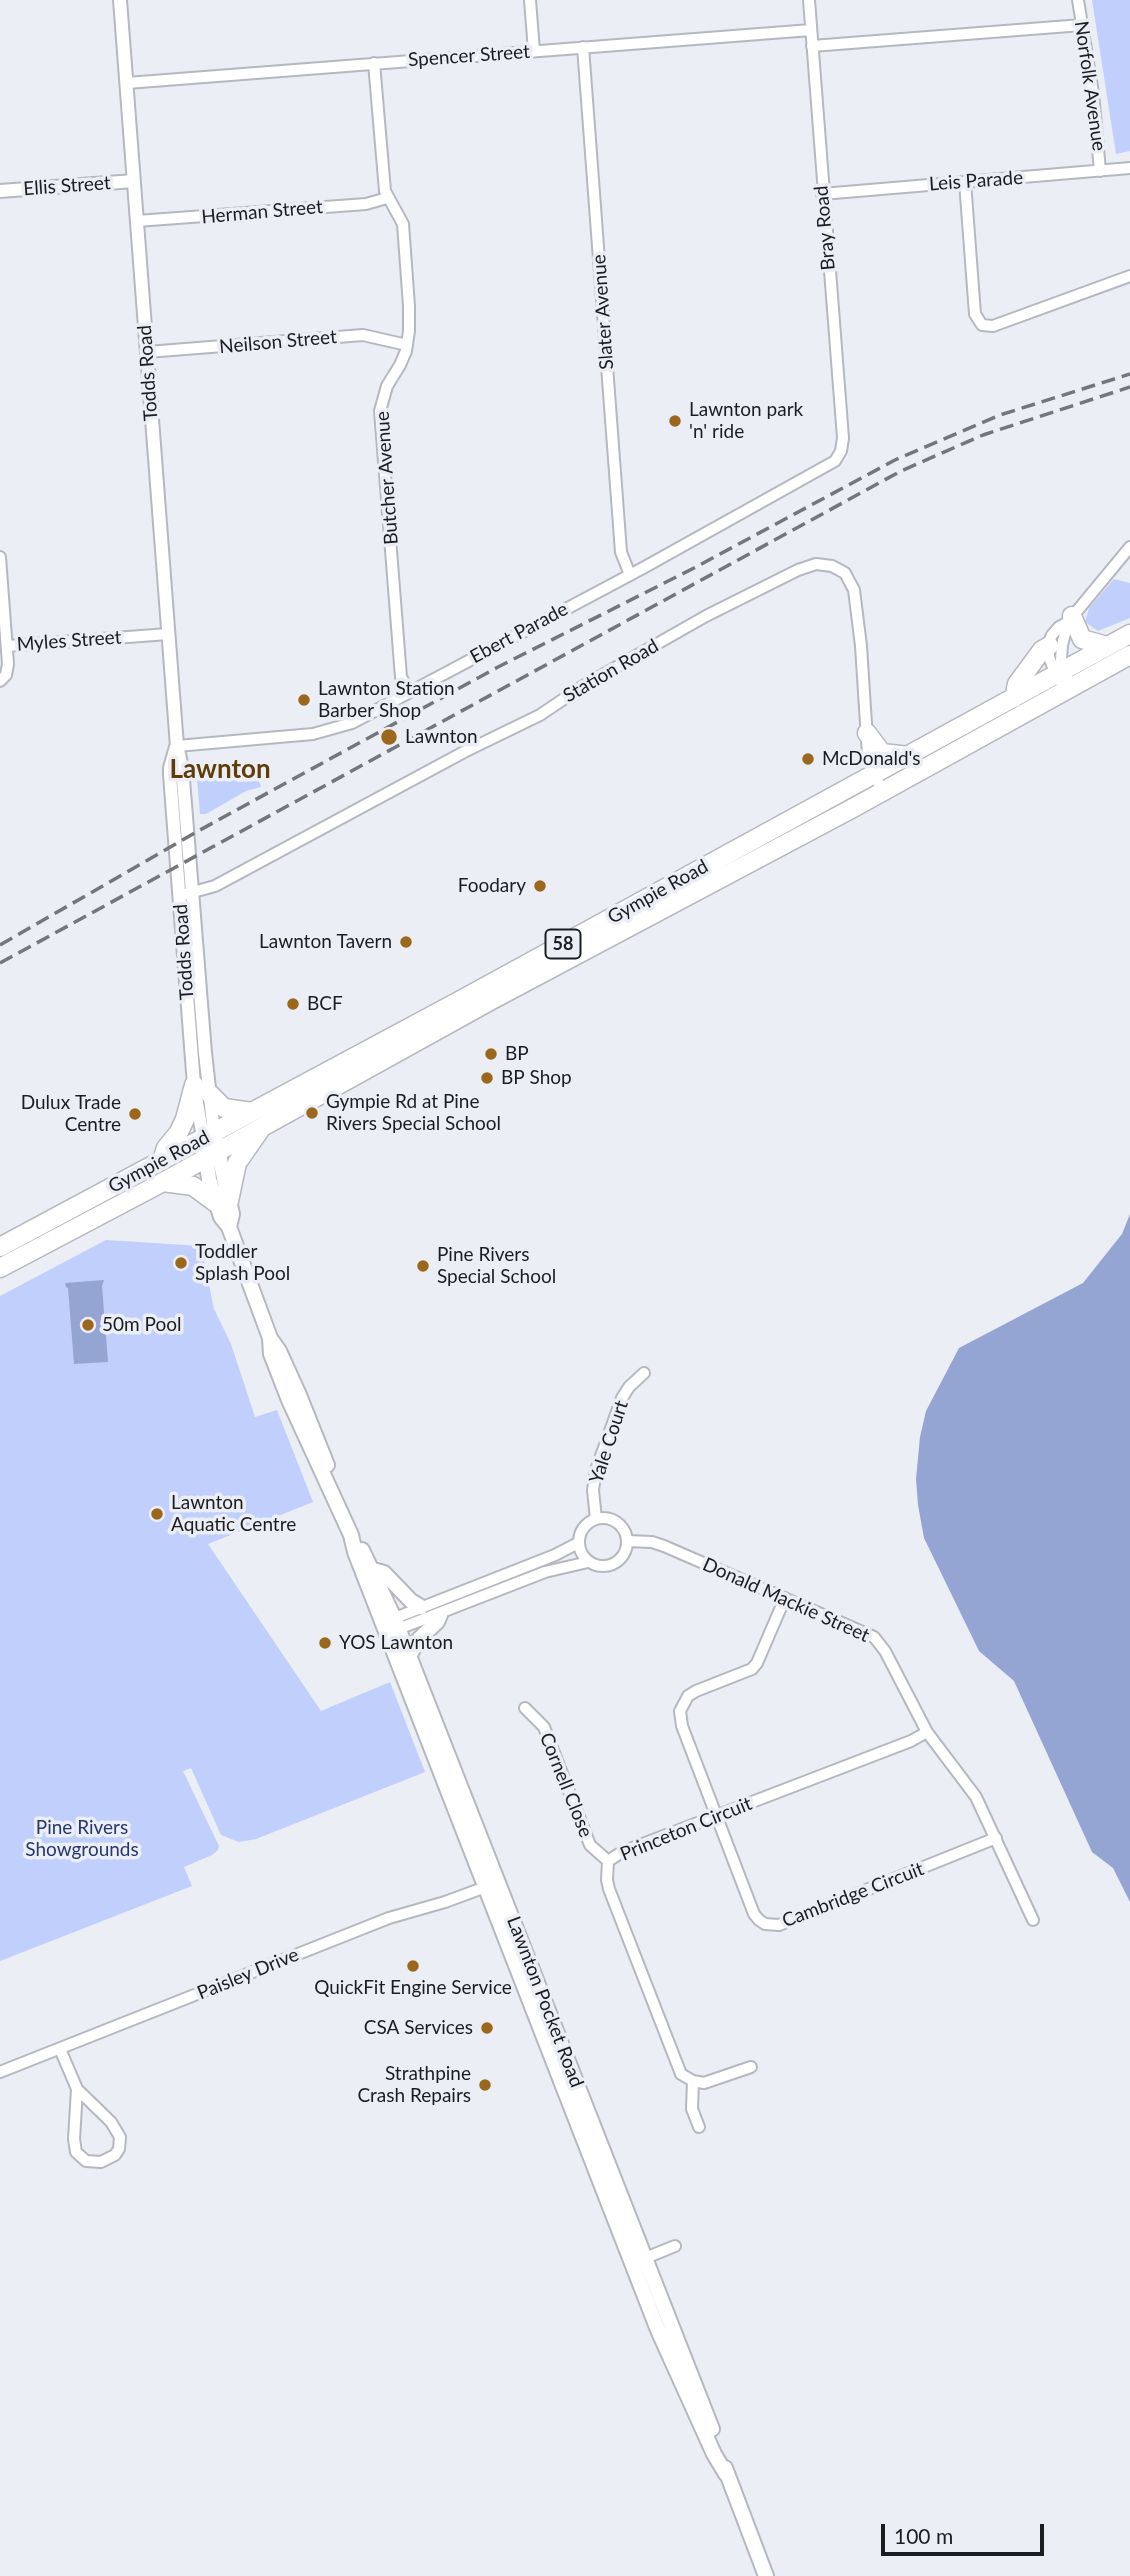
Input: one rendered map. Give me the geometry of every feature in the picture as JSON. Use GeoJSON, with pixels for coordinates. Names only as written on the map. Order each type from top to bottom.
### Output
{"type":"FeatureCollection","features":[{"type":"Feature","properties":{"kind":"highway"},"geometry":{"type":"LineString","coordinates":[[1070,619],[1082,639],[1107,646]]}},
{"type":"Feature","properties":{"kind":"highway","name":"Gympie Road"},"geometry":{"type":"LineString","coordinates":[[0,1268],[212,1155],[257,1120],[1130,634]]}},
{"type":"Feature","properties":{"kind":"highway"},"geometry":{"type":"LineString","coordinates":[[1014,698],[1017,684],[1042,650],[1049,646]]}},
{"type":"Feature","properties":{"kind":"highway","name":"Gympie Road"},"geometry":{"type":"LineString","coordinates":[[0,1247],[209,1135],[257,1120],[490,1001],[884,791],[1130,655]]}},
{"type":"Feature","properties":{"kind":"highway"},"geometry":{"type":"LineString","coordinates":[[867,733],[883,753],[910,756]]}},
{"type":"Feature","properties":{"kind":"highway"},"geometry":{"type":"LineString","coordinates":[[162,1160],[166,1148],[179,1132],[201,1089],[224,1108],[257,1120],[223,1202],[193,1186],[163,1182]]}},
{"type":"Feature","properties":{"kind":"main road","name":"Todds Road"},"geometry":{"type":"LineString","coordinates":[[209,1135],[212,1155]]}},
{"type":"Feature","properties":{"kind":"main road","name":"Lawnton Pocket Road"},"geometry":{"type":"LineString","coordinates":[[212,1155],[223,1202],[221,1217],[229,1227],[270,1338],[271,1354],[295,1418],[338,1503],[355,1552],[391,1627],[409,1656],[491,1885]]}},
{"type":"Feature","properties":{"kind":"main road","name":"Lawnton Pocket Road"},"geometry":{"type":"LineString","coordinates":[[351,1535],[373,1570],[391,1627],[638,2260],[673,2366],[726,2474],[765,2576]]}},
{"type":"Feature","properties":{"kind":"main road"},"geometry":{"type":"LineString","coordinates":[[373,1570],[384,1573],[411,1601],[421,1607]]}},
{"type":"Feature","properties":{"kind":"main road"},"geometry":{"type":"LineString","coordinates":[[409,1656],[419,1639],[437,1622],[440,1615]]}},
{"type":"Feature","properties":{"kind":"street","name":"Todds Road"},"geometry":{"type":"LineString","coordinates":[[120,0],[177,746],[170,768],[186,894],[201,1089],[209,1135]]}},
{"type":"Feature","properties":{"kind":"street"},"geometry":{"type":"LineString","coordinates":[[530,0],[534,51]]}},
{"type":"Feature","properties":{"kind":"street","name":"Bray Road"},"geometry":{"type":"LineString","coordinates":[[809,0],[843,438],[840,455]]}},
{"type":"Feature","properties":{"kind":"street","name":"Norfolk Avenue"},"geometry":{"type":"LineString","coordinates":[[1078,0],[1093,93],[1100,171]]}},
{"type":"Feature","properties":{"kind":"street"},"geometry":{"type":"LineString","coordinates":[[812,46],[1082,25]]}},
{"type":"Feature","properties":{"kind":"street","name":"Spencer Street"},"geometry":{"type":"LineString","coordinates":[[127,83],[811,30]]}},
{"type":"Feature","properties":{"kind":"street","name":"Slater Avenue"},"geometry":{"type":"LineString","coordinates":[[583,47],[621,552],[630,575]]}},
{"type":"Feature","properties":{"kind":"street","name":"Butcher Avenue"},"geometry":{"type":"LineString","coordinates":[[374,63],[387,198],[400,216],[404,230],[410,315],[407,345],[400,365],[383,396],[380,417],[401,676],[410,692]]}},
{"type":"Feature","properties":{"kind":"street","name":"Leis Parade"},"geometry":{"type":"LineString","coordinates":[[822,194],[1130,168]]}},
{"type":"Feature","properties":{"kind":"street","name":"Ellis Street"},"geometry":{"type":"LineString","coordinates":[[0,191],[134,181]]}},
{"type":"Feature","properties":{"kind":"street"},"geometry":{"type":"LineString","coordinates":[[965,182],[975,314],[982,325],[993,326],[1130,276]]}},
{"type":"Feature","properties":{"kind":"street","name":"Herman Street"},"geometry":{"type":"LineString","coordinates":[[137,221],[368,203],[387,198]]}},
{"type":"Feature","properties":{"kind":"street","name":"Neilson Street"},"geometry":{"type":"LineString","coordinates":[[147,352],[363,335],[407,345]]}},
{"type":"Feature","properties":{"kind":"street","name":"Ebert Parade"},"geometry":{"type":"LineString","coordinates":[[177,746],[325,732],[352,723],[827,468],[840,455]]}},
{"type":"Feature","properties":{"kind":"street"},"geometry":{"type":"LineString","coordinates":[[1068,690],[1050,661],[1051,638],[1130,547]]}},
{"type":"Feature","properties":{"kind":"street"},"geometry":{"type":"LineString","coordinates":[[0,557],[7,646]]}},
{"type":"Feature","properties":{"kind":"street","name":"Station Road"},"geometry":{"type":"LineString","coordinates":[[186,894],[215,886],[446,762],[540,715],[583,686],[706,617],[808,566],[825,564],[838,569],[845,573],[854,590],[870,766],[884,791]]}},
{"type":"Feature","properties":{"kind":"street"},"geometry":{"type":"LineString","coordinates":[[1059,673],[1061,650],[1070,619]]}},
{"type":"Feature","properties":{"kind":"street","name":"Myles Street"},"geometry":{"type":"LineString","coordinates":[[0,681],[7,670],[7,646],[169,634]]}},
{"type":"Feature","properties":{"kind":"street","name":"Yale Court"},"geometry":{"type":"LineString","coordinates":[[596,1519],[593,1490],[596,1470],[622,1398],[644,1373]]}},
{"type":"Feature","properties":{"kind":"street"},"geometry":{"type":"LineString","coordinates":[[596,1519],[614,1520],[624,1529],[628,1541],[623,1556],[611,1566],[595,1566],[588,1562],[580,1550],[578,1543],[585,1525],[596,1519]]}},
{"type":"Feature","properties":{"kind":"street","name":"Donald Mackie Street"},"geometry":{"type":"LineString","coordinates":[[628,1541],[652,1542],[664,1546],[866,1632],[879,1643],[927,1732],[976,1797],[1033,1920]]}},
{"type":"Feature","properties":{"kind":"street"},"geometry":{"type":"LineString","coordinates":[[391,1627],[400,1616],[555,1555],[578,1543]]}},
{"type":"Feature","properties":{"kind":"street"},"geometry":{"type":"LineString","coordinates":[[391,1627],[440,1615],[545,1572],[588,1562]]}},
{"type":"Feature","properties":{"kind":"street","name":"Cambridge Circuit"},"geometry":{"type":"LineString","coordinates":[[785,1598],[752,1669],[696,1691],[688,1696],[680,1711],[682,1726],[754,1914],[765,1924],[779,1925],[996,1838]]}},
{"type":"Feature","properties":{"kind":"street","name":"Cornell Close"},"geometry":{"type":"LineString","coordinates":[[525,1708],[544,1727],[590,1845],[608,1861]]}},
{"type":"Feature","properties":{"kind":"street","name":"Princeton Circuit"},"geometry":{"type":"LineString","coordinates":[[693,2081],[681,2074],[677,2067],[614,1902],[607,1880],[608,1861],[622,1852],[911,1741],[927,1732]]}},
{"type":"Feature","properties":{"kind":"street","name":"Paisley Drive"},"geometry":{"type":"LineString","coordinates":[[0,2072],[389,1918],[491,1885]]}},
{"type":"Feature","properties":{"kind":"street"},"geometry":{"type":"LineString","coordinates":[[60,2049],[77,2089],[111,2122],[120,2137],[119,2149],[115,2155],[101,2162],[86,2161],[76,2152],[74,2127],[77,2089]]}},
{"type":"Feature","properties":{"kind":"street"},"geometry":{"type":"LineString","coordinates":[[699,2127],[692,2109],[693,2081],[710,2082],[751,2067]]}},
{"type":"Feature","properties":{"kind":"street"},"geometry":{"type":"LineString","coordinates":[[638,2260],[675,2246]]}},
{"type":"Feature","properties":{"kind":"green space"},"geometry":{"type":"Polygon","coordinates":[[[1092,0],[1130,0],[1130,151],[1116,154],[1092,0]]]}},
{"type":"Feature","properties":{"kind":"green space"},"geometry":{"type":"Polygon","coordinates":[[[1114,579],[1130,583],[1130,618],[1098,631],[1085,622],[1089,608],[1114,579]]]}},
{"type":"Feature","properties":{"kind":"green space"},"geometry":{"type":"Polygon","coordinates":[[[219,762],[238,782],[259,781],[261,787],[246,791],[206,814],[200,814],[196,767],[219,762]]]}},
{"type":"Feature","properties":{"kind":"green space","name":"Lawnton Aquatic Centre"},"geometry":{"type":"Polygon","coordinates":[[[106,1240],[201,1246],[214,1309],[231,1344],[255,1417],[277,1410],[313,1502],[208,1544],[321,1711],[390,1682],[425,1772],[256,1839],[239,1842],[221,1835],[191,1768],[183,1771],[219,1846],[212,1855],[184,1867],[192,1886],[0,1961],[0,1296],[106,1240]]]}},
{"type":"Feature","properties":{"kind":"shaded area"},"geometry":{"type":"Polygon","coordinates":[[[1130,1214],[1130,1902],[1113,1868],[1092,1852],[1014,1681],[979,1651],[924,1538],[916,1479],[920,1437],[926,1411],[959,1348],[1083,1283],[1122,1234],[1130,1214]]]}},
{"type":"Feature","properties":{"kind":"shaded area","name":"50m Pool"},"geometry":{"type":"Polygon","coordinates":[[[104,1280],[102,1286],[108,1362],[74,1364],[68,1288],[65,1283],[104,1280]]]}},
{"type":"Feature","properties":{"kind":"railway"},"geometry":{"type":"LineString","coordinates":[[0,945],[200,830],[498,667],[694,568],[895,460],[1000,415],[1130,374]]}},
{"type":"Feature","properties":{"kind":"railway"},"geometry":{"type":"LineString","coordinates":[[0,963],[901,471],[983,435],[1130,387]]}},
{"type":"Feature","properties":{"kind":"place","name":"Lawnton park 'n' ride"},"geometry":{"type":"Point","coordinates":[675,421]}},
{"type":"Feature","properties":{"kind":"place","name":"Lawnton Station Barber Shop"},"geometry":{"type":"Point","coordinates":[304,700]}},
{"type":"Feature","properties":{"kind":"place","name":"Lawnton"},"geometry":{"type":"Point","coordinates":[389,737]}},
{"type":"Feature","properties":{"kind":"place","name":"McDonald's"},"geometry":{"type":"Point","coordinates":[808,759]}},
{"type":"Feature","properties":{"kind":"place","name":"Foodary"},"geometry":{"type":"Point","coordinates":[540,886]}},
{"type":"Feature","properties":{"kind":"place","name":"Lawnton Tavern"},"geometry":{"type":"Point","coordinates":[406,942]}},
{"type":"Feature","properties":{"kind":"place","name":"BCF"},"geometry":{"type":"Point","coordinates":[293,1004]}},
{"type":"Feature","properties":{"kind":"place","name":"BP"},"geometry":{"type":"Point","coordinates":[491,1054]}},
{"type":"Feature","properties":{"kind":"place","name":"BP Shop"},"geometry":{"type":"Point","coordinates":[487,1078]}},
{"type":"Feature","properties":{"kind":"place","name":"Gympie Rd at Pine Rivers Special School"},"geometry":{"type":"Point","coordinates":[312,1113]}},
{"type":"Feature","properties":{"kind":"place","name":"Dulux Trade Centre"},"geometry":{"type":"Point","coordinates":[135,1114]}},
{"type":"Feature","properties":{"kind":"place","name":"Toddler Splash Pool"},"geometry":{"type":"Point","coordinates":[181,1263]}},
{"type":"Feature","properties":{"kind":"place","name":"Pine Rivers Special School"},"geometry":{"type":"Point","coordinates":[423,1266]}},
{"type":"Feature","properties":{"kind":"place","name":"50m Pool"},"geometry":{"type":"Point","coordinates":[88,1325]}},
{"type":"Feature","properties":{"kind":"place","name":"Lawnton Aquatic Centre"},"geometry":{"type":"Point","coordinates":[157,1514]}},
{"type":"Feature","properties":{"kind":"place","name":"YOS Lawnton"},"geometry":{"type":"Point","coordinates":[325,1643]}},
{"type":"Feature","properties":{"kind":"place","name":"QuickFit Engine Service"},"geometry":{"type":"Point","coordinates":[413,1966]}},
{"type":"Feature","properties":{"kind":"place","name":"CSA Services"},"geometry":{"type":"Point","coordinates":[487,2028]}},
{"type":"Feature","properties":{"kind":"place","name":"Strathpine Crash Repairs"},"geometry":{"type":"Point","coordinates":[485,2085]}},
{"type":"Feature","properties":{"kind":"district","name":"Lawnton"},"geometry":{"type":"Point","coordinates":[220,770]}},
{"type":"Feature","properties":{"kind":"park label","name":"Pine Rivers Showgrounds"},"geometry":{"type":"Point","coordinates":[82,1839]}}]}
